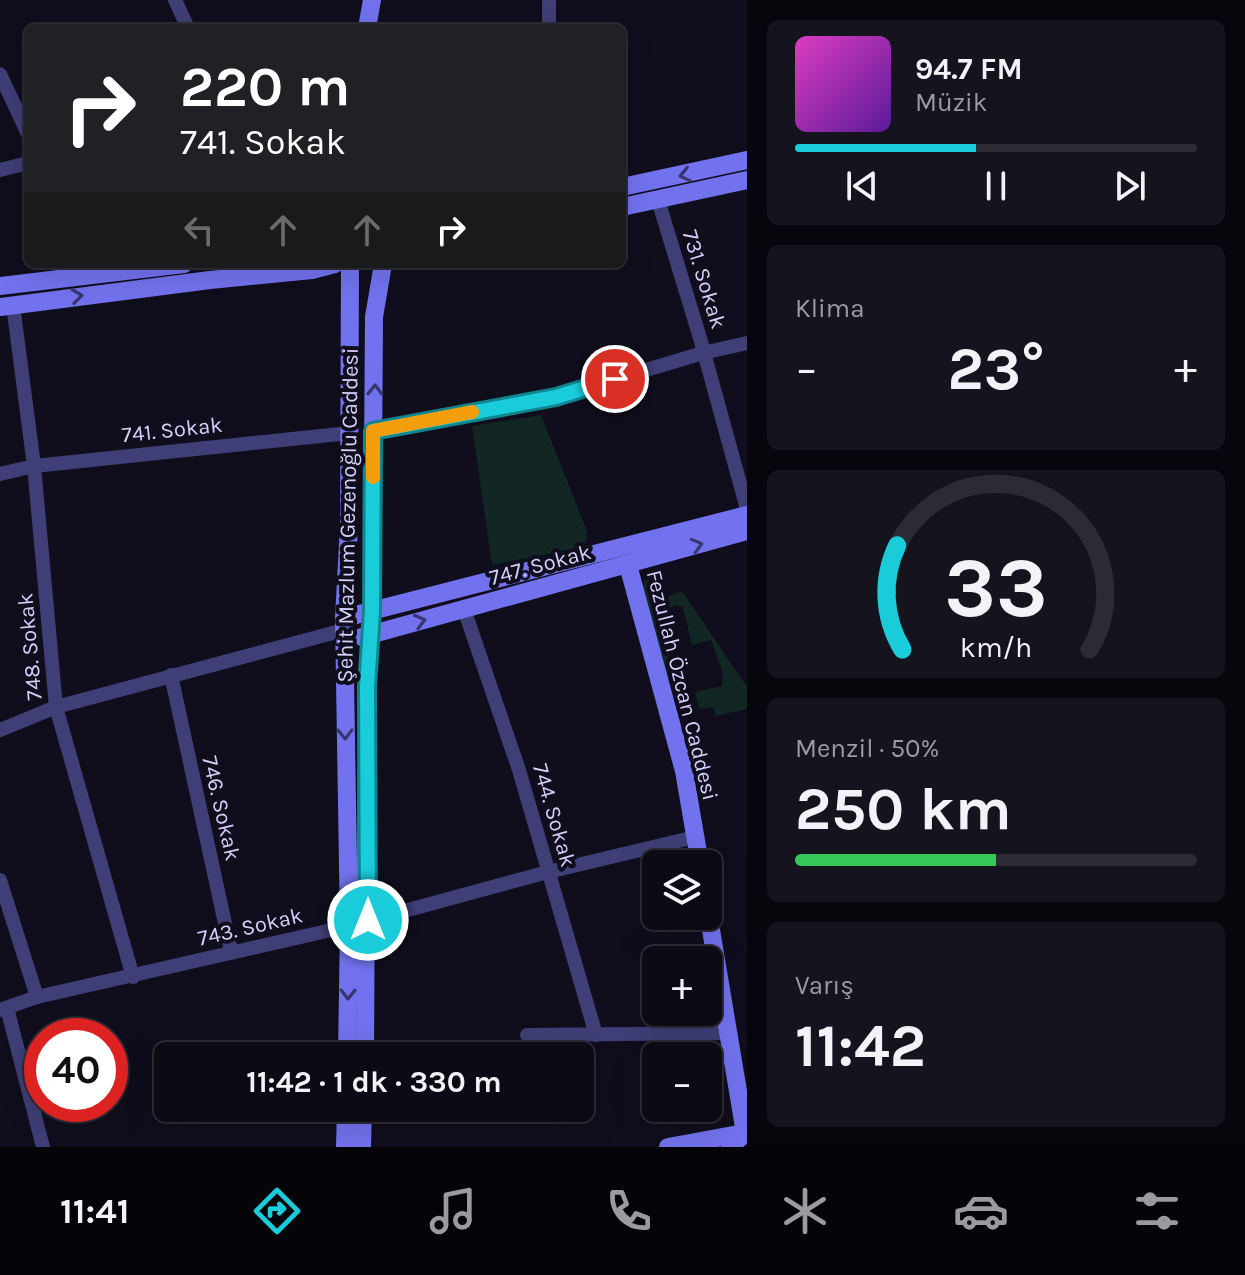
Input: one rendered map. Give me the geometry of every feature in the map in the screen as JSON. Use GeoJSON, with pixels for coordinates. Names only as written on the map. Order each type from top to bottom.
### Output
{"type":"FeatureCollection","features":[{"type":"Feature","properties":{"kind":"street"},"geometry":{"type":"LineString","coordinates":[[175,0],[186,24]]}},
{"type":"Feature","properties":{"kind":"street"},"geometry":{"type":"LineString","coordinates":[[368,24],[373,0]]}},
{"type":"Feature","properties":{"kind":"street"},"geometry":{"type":"LineString","coordinates":[[373,0],[378,24]]}},
{"type":"Feature","properties":{"kind":"street"},"geometry":{"type":"LineString","coordinates":[[549,0],[549,24]]}},
{"type":"Feature","properties":{"kind":"street"},"geometry":{"type":"LineString","coordinates":[[0,74],[24,125]]}},
{"type":"Feature","properties":{"kind":"street"},"geometry":{"type":"LineString","coordinates":[[626,186],[747,160]]}},
{"type":"Feature","properties":{"kind":"street"},"geometry":{"type":"LineString","coordinates":[[0,170],[24,164]]}},
{"type":"Feature","properties":{"kind":"street"},"geometry":{"type":"LineString","coordinates":[[626,206],[747,180]]}},
{"type":"Feature","properties":{"kind":"street","name":"731. Sokak"},"geometry":{"type":"LineString","coordinates":[[658,200],[747,509]]}},
{"type":"Feature","properties":{"kind":"street"},"geometry":{"type":"LineString","coordinates":[[6,306],[320,268]]}},
{"type":"Feature","properties":{"kind":"street","name":"Şehit Mazlum Gezenoğlu Caddesi"},"geometry":{"type":"LineString","coordinates":[[347,1042],[349,926],[344,630],[349,526],[350,268]]}},
{"type":"Feature","properties":{"kind":"street","name":"Şehit Mazlum Gezenoğlu Caddesi"},"geometry":{"type":"LineString","coordinates":[[365,1042],[367,687],[372,611],[374,317],[382,268]]}},
{"type":"Feature","properties":{"kind":"street"},"geometry":{"type":"LineString","coordinates":[[0,286],[93,269]]}},
{"type":"Feature","properties":{"kind":"street","name":"748. Sokak"},"geometry":{"type":"LineString","coordinates":[[6,306],[34,466],[56,707],[133,977]]}},
{"type":"Feature","properties":{"kind":"street"},"geometry":{"type":"LineString","coordinates":[[373,431],[556,397],[747,343]]}},
{"type":"Feature","properties":{"kind":"street","name":"741. Sokak"},"geometry":{"type":"LineString","coordinates":[[0,474],[34,466],[349,433]]}},
{"type":"Feature","properties":{"kind":"street"},"geometry":{"type":"LineString","coordinates":[[344,630],[372,611],[747,515]]}},
{"type":"Feature","properties":{"kind":"street","name":"747. Sokak"},"geometry":{"type":"LineString","coordinates":[[0,730],[56,707],[171,675],[344,630],[371,634],[747,531]]}},
{"type":"Feature","properties":{"kind":"street","name":"Fezullah Özcan Caddesi"},"geometry":{"type":"LineString","coordinates":[[628,565],[684,771],[697,850]]}},
{"type":"Feature","properties":{"kind":"street","name":"744. Sokak"},"geometry":{"type":"LineString","coordinates":[[464,609],[519,770],[596,1035]]}},
{"type":"Feature","properties":{"kind":"street","name":"746. Sokak"},"geometry":{"type":"LineString","coordinates":[[171,675],[231,951]]}},
{"type":"Feature","properties":{"kind":"street","name":"743. Sokak"},"geometry":{"type":"LineString","coordinates":[[3,1009],[37,997],[349,926],[548,872],[695,837]]}},
{"type":"Feature","properties":{"kind":"street"},"geometry":{"type":"LineString","coordinates":[[0,880],[37,997]]}},
{"type":"Feature","properties":{"kind":"street"},"geometry":{"type":"LineString","coordinates":[[711,930],[746,1133]]}},
{"type":"Feature","properties":{"kind":"street"},"geometry":{"type":"LineString","coordinates":[[3,1009],[43,1147]]}},
{"type":"Feature","properties":{"kind":"street"},"geometry":{"type":"LineString","coordinates":[[527,1035],[728,1033]]}},
{"type":"Feature","properties":{"kind":"street"},"geometry":{"type":"LineString","coordinates":[[345,1147],[346,1122]]}},
{"type":"Feature","properties":{"kind":"street"},"geometry":{"type":"LineString","coordinates":[[362,1147],[363,1122]]}},
{"type":"Feature","properties":{"kind":"street"},"geometry":{"type":"LineString","coordinates":[[668,1147],[746,1133]]}},
{"type":"Feature","properties":{"kind":"street"},"geometry":{"type":"LineString","coordinates":[[730,1147],[746,1133]]}},
{"type":"Feature","properties":{"kind":"green space"},"geometry":{"type":"Polygon","coordinates":[[[541,415],[587,531],[586,541],[578,548],[492,565],[472,426],[541,415]]]}},
{"type":"Feature","properties":{"kind":"green space"},"geometry":{"type":"Polygon","coordinates":[[[655,571],[660,600],[682,591],[747,687],[747,709],[716,716],[713,707],[699,709],[695,692],[722,686],[723,673],[711,640],[692,645],[683,607],[675,605],[658,615],[676,677],[666,679],[641,589],[655,571]]]}},
{"type":"Feature","properties":{"kind":"slow traffic"},"geometry":{"type":"LineString","coordinates":[[373,477],[373,431],[472,412]]}},
{"type":"Feature","properties":{"kind":"route"},"geometry":{"type":"LineString","coordinates":[[368,920],[367,687],[372,611],[373,431],[556,397],[615,379]]}}]}
